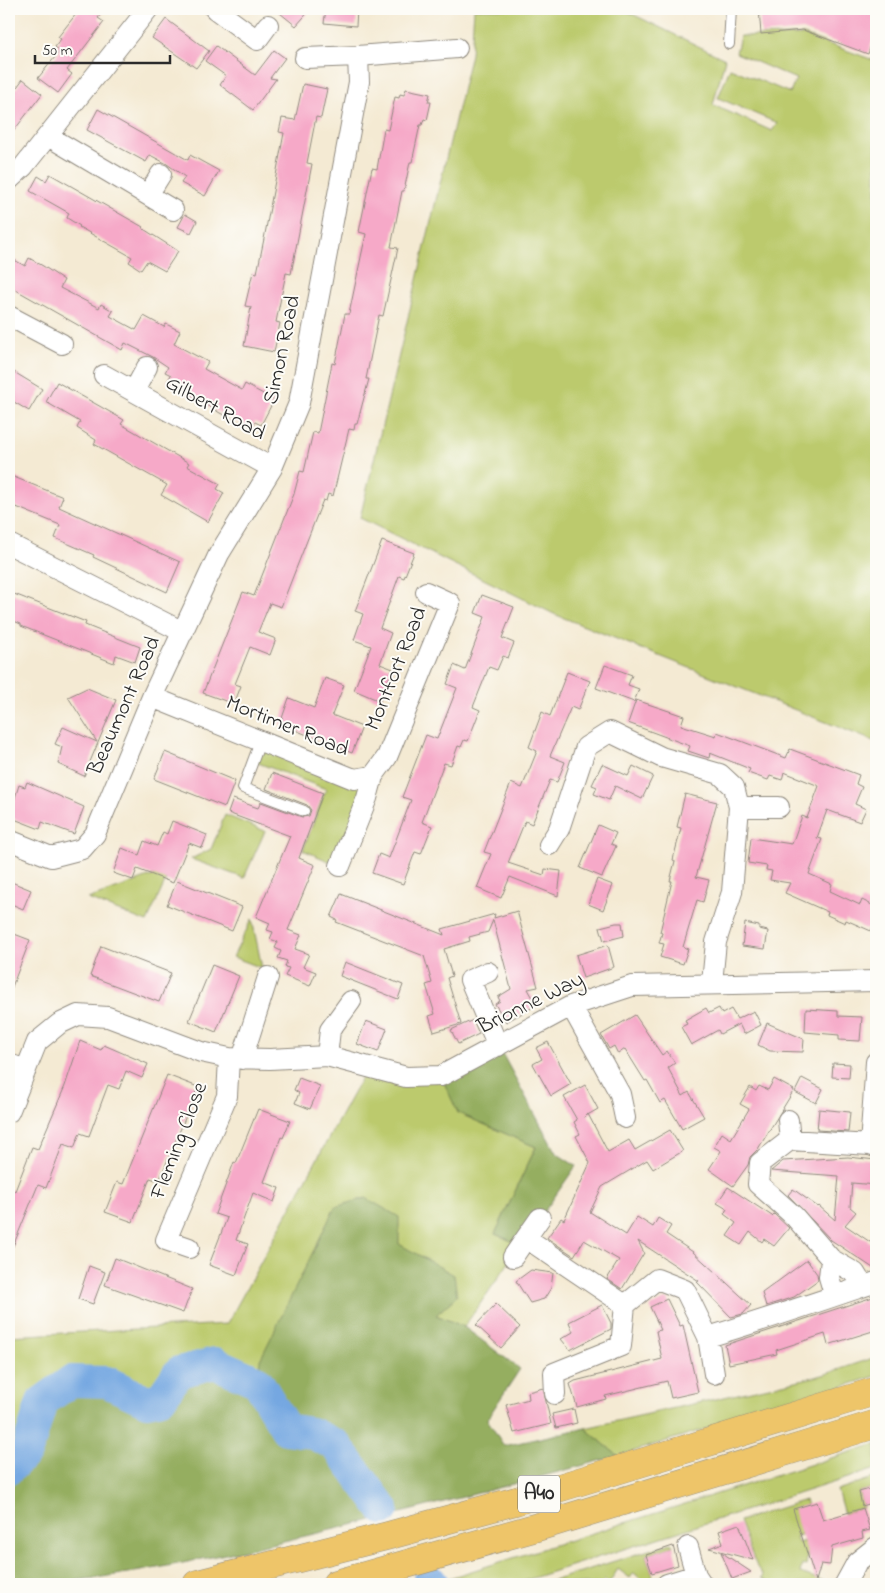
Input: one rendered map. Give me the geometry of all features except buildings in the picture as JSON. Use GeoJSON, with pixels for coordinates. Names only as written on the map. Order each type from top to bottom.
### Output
{"type":"FeatureCollection","features":[{"type":"Feature","properties":{"kind":"highway","name":"A40"},"geometry":{"type":"LineString","coordinates":[[197,1584],[378,1539],[516,1500],[876,1391]]}},
{"type":"Feature","properties":{"kind":"highway","name":"A40"},"geometry":{"type":"LineString","coordinates":[[336,1584],[540,1526],[876,1424]]}},
{"type":"Feature","properties":{"kind":"street"},"geometry":{"type":"LineString","coordinates":[[9,180],[23,167],[148,9]]}},
{"type":"Feature","properties":{"kind":"street"},"geometry":{"type":"LineString","coordinates":[[215,9],[257,40],[268,25]]}},
{"type":"Feature","properties":{"kind":"street"},"geometry":{"type":"LineString","coordinates":[[305,58],[457,48]]}},
{"type":"Feature","properties":{"kind":"street","name":"Simon Road"},"geometry":{"type":"LineString","coordinates":[[183,632],[219,554],[272,468],[299,403],[359,82],[358,56]]}},
{"type":"Feature","properties":{"kind":"street"},"geometry":{"type":"LineString","coordinates":[[48,136],[173,210]]}},
{"type":"Feature","properties":{"kind":"street"},"geometry":{"type":"LineString","coordinates":[[148,195],[160,174]]}},
{"type":"Feature","properties":{"kind":"street"},"geometry":{"type":"LineString","coordinates":[[9,316],[48,343]]}},
{"type":"Feature","properties":{"kind":"street","name":"Gilbert Road"},"geometry":{"type":"LineString","coordinates":[[134,391],[147,368]]}},
{"type":"Feature","properties":{"kind":"street","name":"Gilbert Road"},"geometry":{"type":"LineString","coordinates":[[104,375],[272,468]]}},
{"type":"Feature","properties":{"kind":"street","name":"Beaumont Road"},"geometry":{"type":"LineString","coordinates":[[9,544],[183,632],[152,697],[96,834],[82,849],[51,857],[9,840]]}},
{"type":"Feature","properties":{"kind":"street","name":"Montfort Road"},"geometry":{"type":"LineString","coordinates":[[373,776],[387,757],[450,603],[426,592]]}},
{"type":"Feature","properties":{"kind":"street","name":"Mortimer Road"},"geometry":{"type":"LineString","coordinates":[[152,697],[354,779],[373,776],[367,798],[340,866]]}},
{"type":"Feature","properties":{"kind":"street"},"geometry":{"type":"LineString","coordinates":[[560,837],[586,747],[610,732],[661,757],[720,774],[734,787],[740,807],[732,892],[716,942],[712,983]]}},
{"type":"Feature","properties":{"kind":"street"},"geometry":{"type":"LineString","coordinates":[[740,807],[779,807]]}},
{"type":"Feature","properties":{"kind":"street"},"geometry":{"type":"LineString","coordinates":[[488,972],[470,980],[498,1046]]}},
{"type":"Feature","properties":{"kind":"street"},"geometry":{"type":"LineString","coordinates":[[235,1059],[268,977]]}},
{"type":"Feature","properties":{"kind":"street","name":"Brionne Way"},"geometry":{"type":"LineString","coordinates":[[9,1112],[17,1067],[37,1042],[58,1024],[87,1014],[108,1017],[201,1052],[235,1059],[327,1056],[406,1077],[442,1076],[571,1006],[632,986],[712,983],[831,983],[876,980]]}},
{"type":"Feature","properties":{"kind":"street"},"geometry":{"type":"LineString","coordinates":[[327,1056],[330,1030],[351,1001]]}},
{"type":"Feature","properties":{"kind":"street"},"geometry":{"type":"LineString","coordinates":[[571,1006],[628,1091],[625,1118]]}},
{"type":"Feature","properties":{"kind":"street","name":"Fleming Close"},"geometry":{"type":"LineString","coordinates":[[188,1248],[158,1237],[227,1096],[235,1059]]}},
{"type":"Feature","properties":{"kind":"street"},"geometry":{"type":"LineString","coordinates":[[870,1284],[831,1259],[794,1216],[758,1184],[760,1163],[790,1140],[873,1146],[876,1062]]}},
{"type":"Feature","properties":{"kind":"street"},"geometry":{"type":"LineString","coordinates":[[788,1120],[790,1140]]}},
{"type":"Feature","properties":{"kind":"street"},"geometry":{"type":"LineString","coordinates":[[513,1257],[540,1218]]}},
{"type":"Feature","properties":{"kind":"street"},"geometry":{"type":"LineString","coordinates":[[526,1238],[625,1305]]}},
{"type":"Feature","properties":{"kind":"street"},"geometry":{"type":"LineString","coordinates":[[831,1259],[829,1277],[834,1294]]}},
{"type":"Feature","properties":{"kind":"street"},"geometry":{"type":"LineString","coordinates":[[555,1394],[554,1373],[621,1346],[625,1305],[657,1279],[685,1290],[708,1337],[714,1374]]}},
{"type":"Feature","properties":{"kind":"street"},"geometry":{"type":"LineString","coordinates":[[708,1337],[786,1313],[834,1294],[870,1284]]}},
{"type":"Feature","properties":{"kind":"street"},"geometry":{"type":"LineString","coordinates":[[667,1584],[699,1580],[688,1547]]}},
{"type":"Feature","properties":{"kind":"street"},"geometry":{"type":"LineString","coordinates":[[845,1584],[857,1562],[876,1547]]}},
{"type":"Feature","properties":{"kind":"lane"},"geometry":{"type":"LineString","coordinates":[[729,44],[731,9]]}},
{"type":"Feature","properties":{"kind":"lane"},"geometry":{"type":"LineString","coordinates":[[260,742],[243,788],[304,811]]}},
{"type":"Feature","properties":{"kind":"green space"},"geometry":{"type":"Polygon","coordinates":[[[474,9],[622,9],[725,59],[713,105],[772,131],[777,123],[718,98],[730,68],[790,93],[796,79],[736,53],[740,36],[804,35],[876,61],[876,742],[554,614],[360,518],[471,54],[474,9]]]}},
{"type":"Feature","properties":{"kind":"green space"},"geometry":{"type":"Polygon","coordinates":[[[260,742],[373,776],[340,866],[303,850],[326,789],[253,761],[260,742]]]}},
{"type":"Feature","properties":{"kind":"green space"},"geometry":{"type":"Polygon","coordinates":[[[225,815],[265,831],[244,878],[191,859],[211,849],[225,815]]]}},
{"type":"Feature","properties":{"kind":"green space"},"geometry":{"type":"Polygon","coordinates":[[[171,869],[147,922],[88,899],[171,869]]]}},
{"type":"Feature","properties":{"kind":"green space"},"geometry":{"type":"Polygon","coordinates":[[[252,919],[262,968],[233,957],[252,919]]]}},
{"type":"Feature","properties":{"kind":"green space"},"geometry":{"type":"Polygon","coordinates":[[[498,1046],[556,1153],[576,1166],[521,1245],[495,1234],[536,1147],[458,1113],[441,1076],[498,1046]]]}},
{"type":"Feature","properties":{"kind":"green space"},"geometry":{"type":"Polygon","coordinates":[[[368,1066],[441,1076],[459,1113],[536,1147],[495,1234],[521,1245],[464,1327],[436,1315],[454,1276],[398,1244],[258,1382],[179,1372],[161,1398],[147,1401],[107,1382],[42,1402],[27,1451],[9,1469],[9,1336],[227,1324],[368,1066]]]}},
{"type":"Feature","properties":{"kind":"green space"},"geometry":{"type":"Polygon","coordinates":[[[366,1198],[399,1217],[399,1244],[454,1275],[457,1296],[436,1315],[464,1327],[520,1369],[487,1419],[504,1446],[585,1428],[618,1456],[396,1514],[200,1560],[104,1577],[72,1581],[9,1584],[9,1469],[27,1451],[42,1402],[71,1381],[107,1382],[147,1401],[161,1398],[179,1372],[215,1363],[258,1382],[260,1360],[335,1207],[366,1198]]]}},
{"type":"Feature","properties":{"kind":"green space"},"geometry":{"type":"Polygon","coordinates":[[[876,1357],[876,1376],[618,1456],[585,1428],[823,1375],[876,1357]]]}},
{"type":"Feature","properties":{"kind":"green space"},"geometry":{"type":"Polygon","coordinates":[[[876,1444],[876,1469],[514,1584],[449,1584],[446,1579],[876,1444]]]}},
{"type":"Feature","properties":{"kind":"green space"},"geometry":{"type":"Polygon","coordinates":[[[876,1477],[876,1500],[873,1488],[859,1492],[863,1508],[844,1514],[837,1490],[876,1477]]]}},
{"type":"Feature","properties":{"kind":"green space"},"geometry":{"type":"Polygon","coordinates":[[[805,1500],[807,1505],[802,1534],[796,1537],[798,1543],[814,1538],[808,1548],[806,1566],[802,1565],[800,1573],[827,1582],[826,1584],[770,1584],[761,1578],[763,1576],[757,1567],[739,1521],[805,1500]]]}},
{"type":"Feature","properties":{"kind":"green space"},"geometry":{"type":"Polygon","coordinates":[[[671,1543],[673,1546],[646,1555],[653,1576],[647,1584],[634,1573],[630,1578],[618,1569],[609,1583],[604,1580],[602,1584],[543,1584],[671,1543]]]}},
{"type":"Feature","properties":{"kind":"waterway"},"geometry":{"type":"LineString","coordinates":[[9,1469],[27,1451],[42,1402],[71,1381],[107,1382],[147,1401],[161,1398],[179,1372],[215,1363],[258,1382],[286,1429],[311,1433],[336,1445],[383,1509]]}},
{"type":"Feature","properties":{"kind":"waterway"},"geometry":{"type":"LineString","coordinates":[[429,1579],[433,1584]]}}]}
